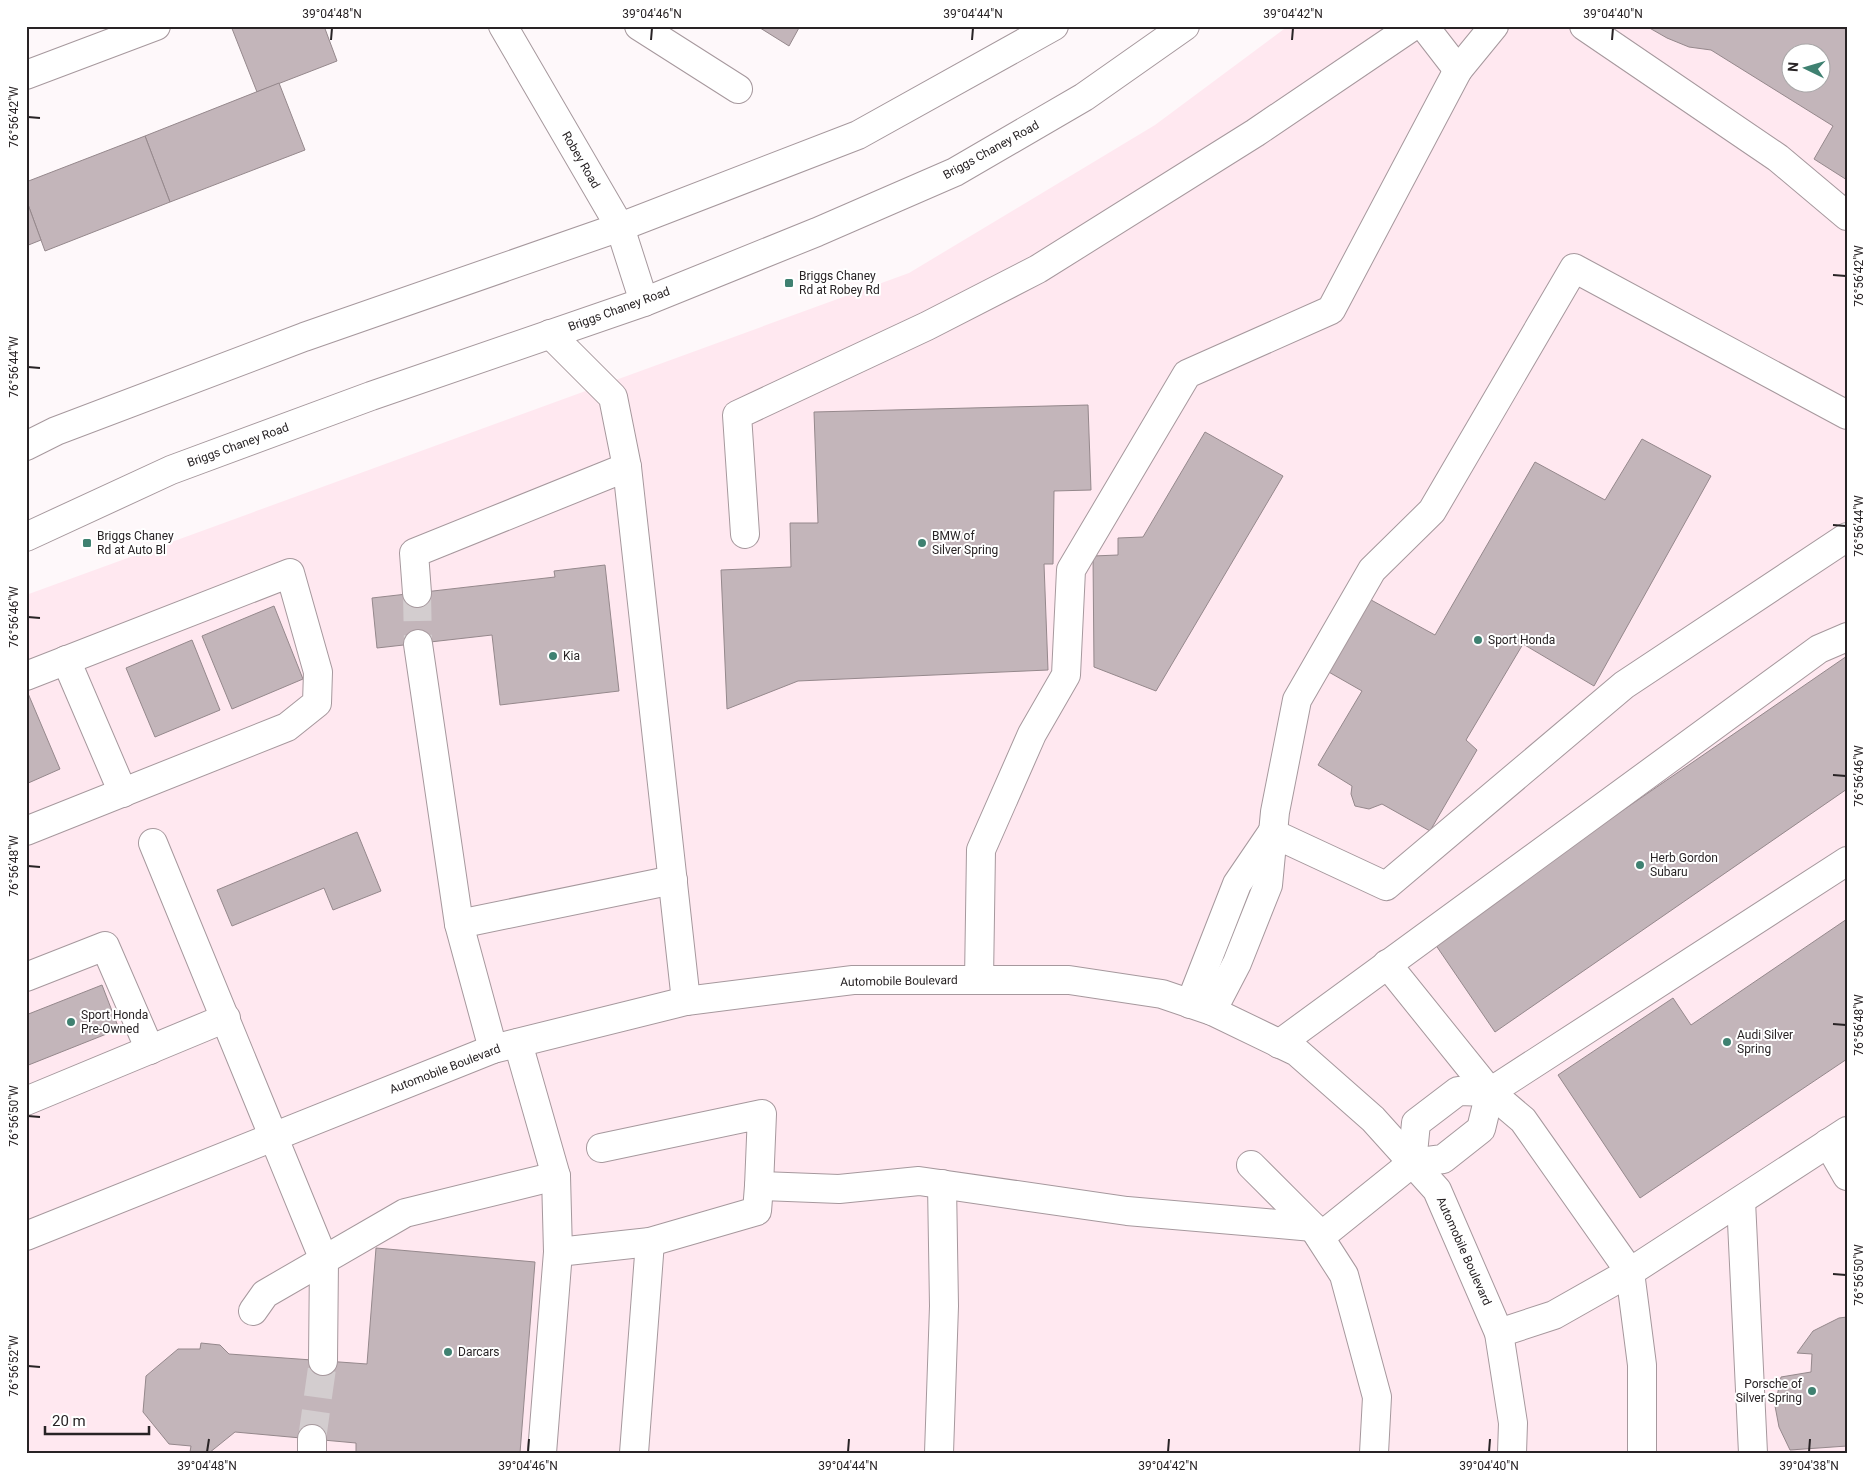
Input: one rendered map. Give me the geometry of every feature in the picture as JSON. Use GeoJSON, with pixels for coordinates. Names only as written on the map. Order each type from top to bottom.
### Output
{"type":"FeatureCollection","features":[{"type":"Feature","properties":{"kind":"main road"},"geometry":{"type":"LineString","coordinates":[[26,75],[156,26]]}},
{"type":"Feature","properties":{"kind":"main road","name":"Robey Road"},"geometry":{"type":"LineString","coordinates":[[503,26],[620,227],[644,302]]}},
{"type":"Feature","properties":{"kind":"main road"},"geometry":{"type":"LineString","coordinates":[[639,26],[738,89]]}},
{"type":"Feature","properties":{"kind":"main road"},"geometry":{"type":"LineString","coordinates":[[26,446],[56,431],[304,337],[620,227],[858,135],[1054,26]]}},
{"type":"Feature","properties":{"kind":"main road","name":"Briggs Chaney Road"},"geometry":{"type":"LineString","coordinates":[[26,537],[170,470],[371,396],[644,302],[817,232],[955,172],[1084,97],[1185,26]]}},
{"type":"Feature","properties":{"kind":"main road"},"geometry":{"type":"LineString","coordinates":[[745,534],[737,415],[927,326],[1038,269],[1255,133],[1413,26]]}},
{"type":"Feature","properties":{"kind":"main road"},"geometry":{"type":"LineString","coordinates":[[1424,26],[1458,70]]}},
{"type":"Feature","properties":{"kind":"main road"},"geometry":{"type":"LineString","coordinates":[[979,980],[981,850],[1032,734],[1066,675],[1072,570],[1187,374],[1331,310],[1458,70],[1494,26]]}},
{"type":"Feature","properties":{"kind":"main road"},"geometry":{"type":"LineString","coordinates":[[1584,26],[1778,158],[1847,216]]}},
{"type":"Feature","properties":{"kind":"main road"},"geometry":{"type":"LineString","coordinates":[[1201,1008],[1237,963],[1268,886],[1272,833],[1297,700],[1372,570],[1432,511],[1574,268],[1847,415]]}},
{"type":"Feature","properties":{"kind":"main road"},"geometry":{"type":"LineString","coordinates":[[550,334],[613,397],[627,467],[686,1001]]}},
{"type":"Feature","properties":{"kind":"main road"},"geometry":{"type":"LineString","coordinates":[[417,593],[414,553],[627,467]]}},
{"type":"Feature","properties":{"kind":"main road"},"geometry":{"type":"LineString","coordinates":[[1272,833],[1386,886],[1624,685],[1847,538]]}},
{"type":"Feature","properties":{"kind":"main road"},"geometry":{"type":"LineString","coordinates":[[26,676],[290,572],[318,672],[317,703],[287,727],[26,831]]}},
{"type":"Feature","properties":{"kind":"main road"},"geometry":{"type":"LineString","coordinates":[[1278,1044],[1819,649],[1847,637]]}},
{"type":"Feature","properties":{"kind":"main road"},"geometry":{"type":"LineString","coordinates":[[418,644],[459,924],[556,1176],[558,1252],[542,1453]]}},
{"type":"Feature","properties":{"kind":"main road"},"geometry":{"type":"LineString","coordinates":[[66,660],[123,792]]}},
{"type":"Feature","properties":{"kind":"main road"},"geometry":{"type":"LineString","coordinates":[[154,843],[324,1260],[323,1361]]}},
{"type":"Feature","properties":{"kind":"main road"},"geometry":{"type":"LineString","coordinates":[[1412,1163],[1416,1123],[1458,1091],[1490,1092],[1847,861]]}},
{"type":"Feature","properties":{"kind":"main road"},"geometry":{"type":"LineString","coordinates":[[459,924],[673,880]]}},
{"type":"Feature","properties":{"kind":"main road"},"geometry":{"type":"LineString","coordinates":[[26,977],[105,946],[150,1050]]}},
{"type":"Feature","properties":{"kind":"main road"},"geometry":{"type":"LineString","coordinates":[[1387,964],[1490,1092],[1523,1120],[1630,1272],[1642,1365],[1642,1453]]}},
{"type":"Feature","properties":{"kind":"main road","name":"Automobile Boulevard"},"geometry":{"type":"LineString","coordinates":[[26,1236],[506,1046],[686,1001],[853,980],[1068,980],[1162,994],[1201,1008],[1297,1052],[1373,1119],[1437,1190],[1499,1333],[1513,1423],[1512,1453]]}},
{"type":"Feature","properties":{"kind":"main road"},"geometry":{"type":"LineString","coordinates":[[26,1101],[226,1018]]}},
{"type":"Feature","properties":{"kind":"main road"},"geometry":{"type":"LineString","coordinates":[[759,1186],[839,1189],[920,1181],[1127,1211],[1316,1232],[1412,1163],[1442,1159],[1481,1129],[1490,1092]]}},
{"type":"Feature","properties":{"kind":"main road"},"geometry":{"type":"LineString","coordinates":[[558,1252],[650,1242],[756,1212],[762,1114],[601,1148]]}},
{"type":"Feature","properties":{"kind":"main road"},"geometry":{"type":"LineString","coordinates":[[1499,1333],[1554,1315],[1630,1272],[1838,1137],[1847,1176]]}},
{"type":"Feature","properties":{"kind":"main road"},"geometry":{"type":"LineString","coordinates":[[1251,1165],[1316,1232],[1344,1275],[1377,1397],[1374,1453]]}},
{"type":"Feature","properties":{"kind":"main road"},"geometry":{"type":"LineString","coordinates":[[253,1311],[265,1294],[405,1213],[556,1176]]}},
{"type":"Feature","properties":{"kind":"main road"},"geometry":{"type":"LineString","coordinates":[[939,1453],[944,1306],[942,1184]]}},
{"type":"Feature","properties":{"kind":"main road"},"geometry":{"type":"LineString","coordinates":[[1741,1200],[1753,1453]]}},
{"type":"Feature","properties":{"kind":"main road"},"geometry":{"type":"LineString","coordinates":[[634,1453],[650,1242]]}},
{"type":"Feature","properties":{"kind":"shaded area"},"geometry":{"type":"Polygon","coordinates":[[[1288,26],[1847,26],[1847,1453],[26,1453],[26,595],[909,273],[1155,125],[1288,26]]]}},
{"type":"Feature","properties":{"kind":"building"},"geometry":{"type":"Polygon","coordinates":[[[231,26],[324,26],[337,61],[257,92],[231,26]]]}},
{"type":"Feature","properties":{"kind":"building"},"geometry":{"type":"Polygon","coordinates":[[[757,26],[800,26],[789,46],[757,26]]]}},
{"type":"Feature","properties":{"kind":"building"},"geometry":{"type":"Polygon","coordinates":[[[1646,26],[1847,26],[1847,180],[1814,159],[1833,126],[1711,50],[1689,47],[1667,38],[1646,26]]]}},
{"type":"Feature","properties":{"kind":"building"},"geometry":{"type":"Polygon","coordinates":[[[279,83],[305,150],[170,202],[145,136],[279,83]]]}},
{"type":"Feature","properties":{"kind":"building"},"geometry":{"type":"Polygon","coordinates":[[[145,136],[170,202],[45,251],[26,199],[26,182],[145,136]]]}},
{"type":"Feature","properties":{"kind":"building"},"geometry":{"type":"Polygon","coordinates":[[[26,199],[41,240],[26,246],[26,199]]]}},
{"type":"Feature","properties":{"kind":"building","name":"BMW of Silver Spring"},"geometry":{"type":"Polygon","coordinates":[[[1088,405],[1091,490],[1054,491],[1053,564],[1044,564],[1048,670],[798,681],[727,709],[721,570],[791,567],[790,523],[818,523],[814,412],[1088,405]]]}},
{"type":"Feature","properties":{"kind":"building"},"geometry":{"type":"Polygon","coordinates":[[[1205,432],[1283,476],[1156,691],[1094,667],[1093,556],[1118,555],[1118,538],[1143,537],[1205,432]]]}},
{"type":"Feature","properties":{"kind":"building","name":"Sport Honda"},"geometry":{"type":"Polygon","coordinates":[[[1642,439],[1711,476],[1594,686],[1523,644],[1466,740],[1477,750],[1430,831],[1382,804],[1369,809],[1355,806],[1351,794],[1352,786],[1318,765],[1362,691],[1320,667],[1362,595],[1435,635],[1535,462],[1605,500],[1642,439]]]}},
{"type":"Feature","properties":{"kind":"building"},"geometry":{"type":"Polygon","coordinates":[[[605,565],[619,691],[500,705],[492,635],[377,648],[372,598],[555,577],[554,571],[605,565]]]}},
{"type":"Feature","properties":{"kind":"building"},"geometry":{"type":"Polygon","coordinates":[[[274,606],[303,679],[232,709],[202,636],[274,606]]]}},
{"type":"Feature","properties":{"kind":"building"},"geometry":{"type":"Polygon","coordinates":[[[192,640],[220,710],[155,737],[126,668],[192,640]]]}},
{"type":"Feature","properties":{"kind":"building","name":"Herb Gordon Subaru"},"geometry":{"type":"Polygon","coordinates":[[[1847,656],[1847,789],[1495,1032],[1433,941],[1847,656]]]}},
{"type":"Feature","properties":{"kind":"building"},"geometry":{"type":"Polygon","coordinates":[[[26,691],[60,769],[26,784],[26,691]]]}},
{"type":"Feature","properties":{"kind":"building"},"geometry":{"type":"Polygon","coordinates":[[[357,832],[381,891],[333,910],[324,888],[232,926],[217,890],[357,832]]]}},
{"type":"Feature","properties":{"kind":"building","name":"Audi Silver Spring"},"geometry":{"type":"Polygon","coordinates":[[[1847,919],[1847,1059],[1640,1198],[1558,1075],[1673,998],[1691,1025],[1847,919]]]}},
{"type":"Feature","properties":{"kind":"building","name":"Sport Honda Pre-Owned"},"geometry":{"type":"Polygon","coordinates":[[[102,985],[119,1029],[26,1066],[26,1015],[102,985]]]}},
{"type":"Feature","properties":{"kind":"building","name":"Darcars"},"geometry":{"type":"Polygon","coordinates":[[[376,1248],[535,1262],[520,1453],[356,1453],[356,1443],[235,1432],[209,1453],[190,1452],[191,1446],[169,1444],[143,1412],[146,1376],[178,1349],[200,1349],[201,1343],[220,1345],[229,1354],[367,1364],[376,1248]]]}},
{"type":"Feature","properties":{"kind":"building","name":"Porsche of Silver Spring"},"geometry":{"type":"Polygon","coordinates":[[[1847,1317],[1847,1446],[1790,1450],[1779,1427],[1775,1406],[1781,1377],[1811,1372],[1812,1354],[1797,1353],[1813,1331],[1839,1318],[1847,1317]]]}},
{"type":"Feature","properties":{"kind":"tunnel"},"geometry":{"type":"LineString","coordinates":[[417,593],[418,644]]}},
{"type":"Feature","properties":{"kind":"tunnel"},"geometry":{"type":"LineString","coordinates":[[312,1439],[323,1361]]}},
{"type":"Feature","properties":{"kind":"place","name":"Briggs Chaney Rd at Robey Rd"},"geometry":{"type":"Point","coordinates":[789,283]}},
{"type":"Feature","properties":{"kind":"place","name":"Briggs Chaney Rd at Auto Bl"},"geometry":{"type":"Point","coordinates":[87,543]}},
{"type":"Feature","properties":{"kind":"place","name":"BMW of Silver Spring"},"geometry":{"type":"Point","coordinates":[922,543]}},
{"type":"Feature","properties":{"kind":"place","name":"Sport Honda"},"geometry":{"type":"Point","coordinates":[1478,640]}},
{"type":"Feature","properties":{"kind":"place","name":"Kia"},"geometry":{"type":"Point","coordinates":[553,656]}},
{"type":"Feature","properties":{"kind":"place","name":"Herb Gordon Subaru"},"geometry":{"type":"Point","coordinates":[1640,865]}},
{"type":"Feature","properties":{"kind":"place","name":"Sport Honda Pre-Owned"},"geometry":{"type":"Point","coordinates":[71,1022]}},
{"type":"Feature","properties":{"kind":"place","name":"Audi Silver Spring"},"geometry":{"type":"Point","coordinates":[1727,1042]}},
{"type":"Feature","properties":{"kind":"place","name":"Darcars"},"geometry":{"type":"Point","coordinates":[448,1352]}},
{"type":"Feature","properties":{"kind":"place","name":"Porsche of Silver Spring"},"geometry":{"type":"Point","coordinates":[1812,1391]}}]}
